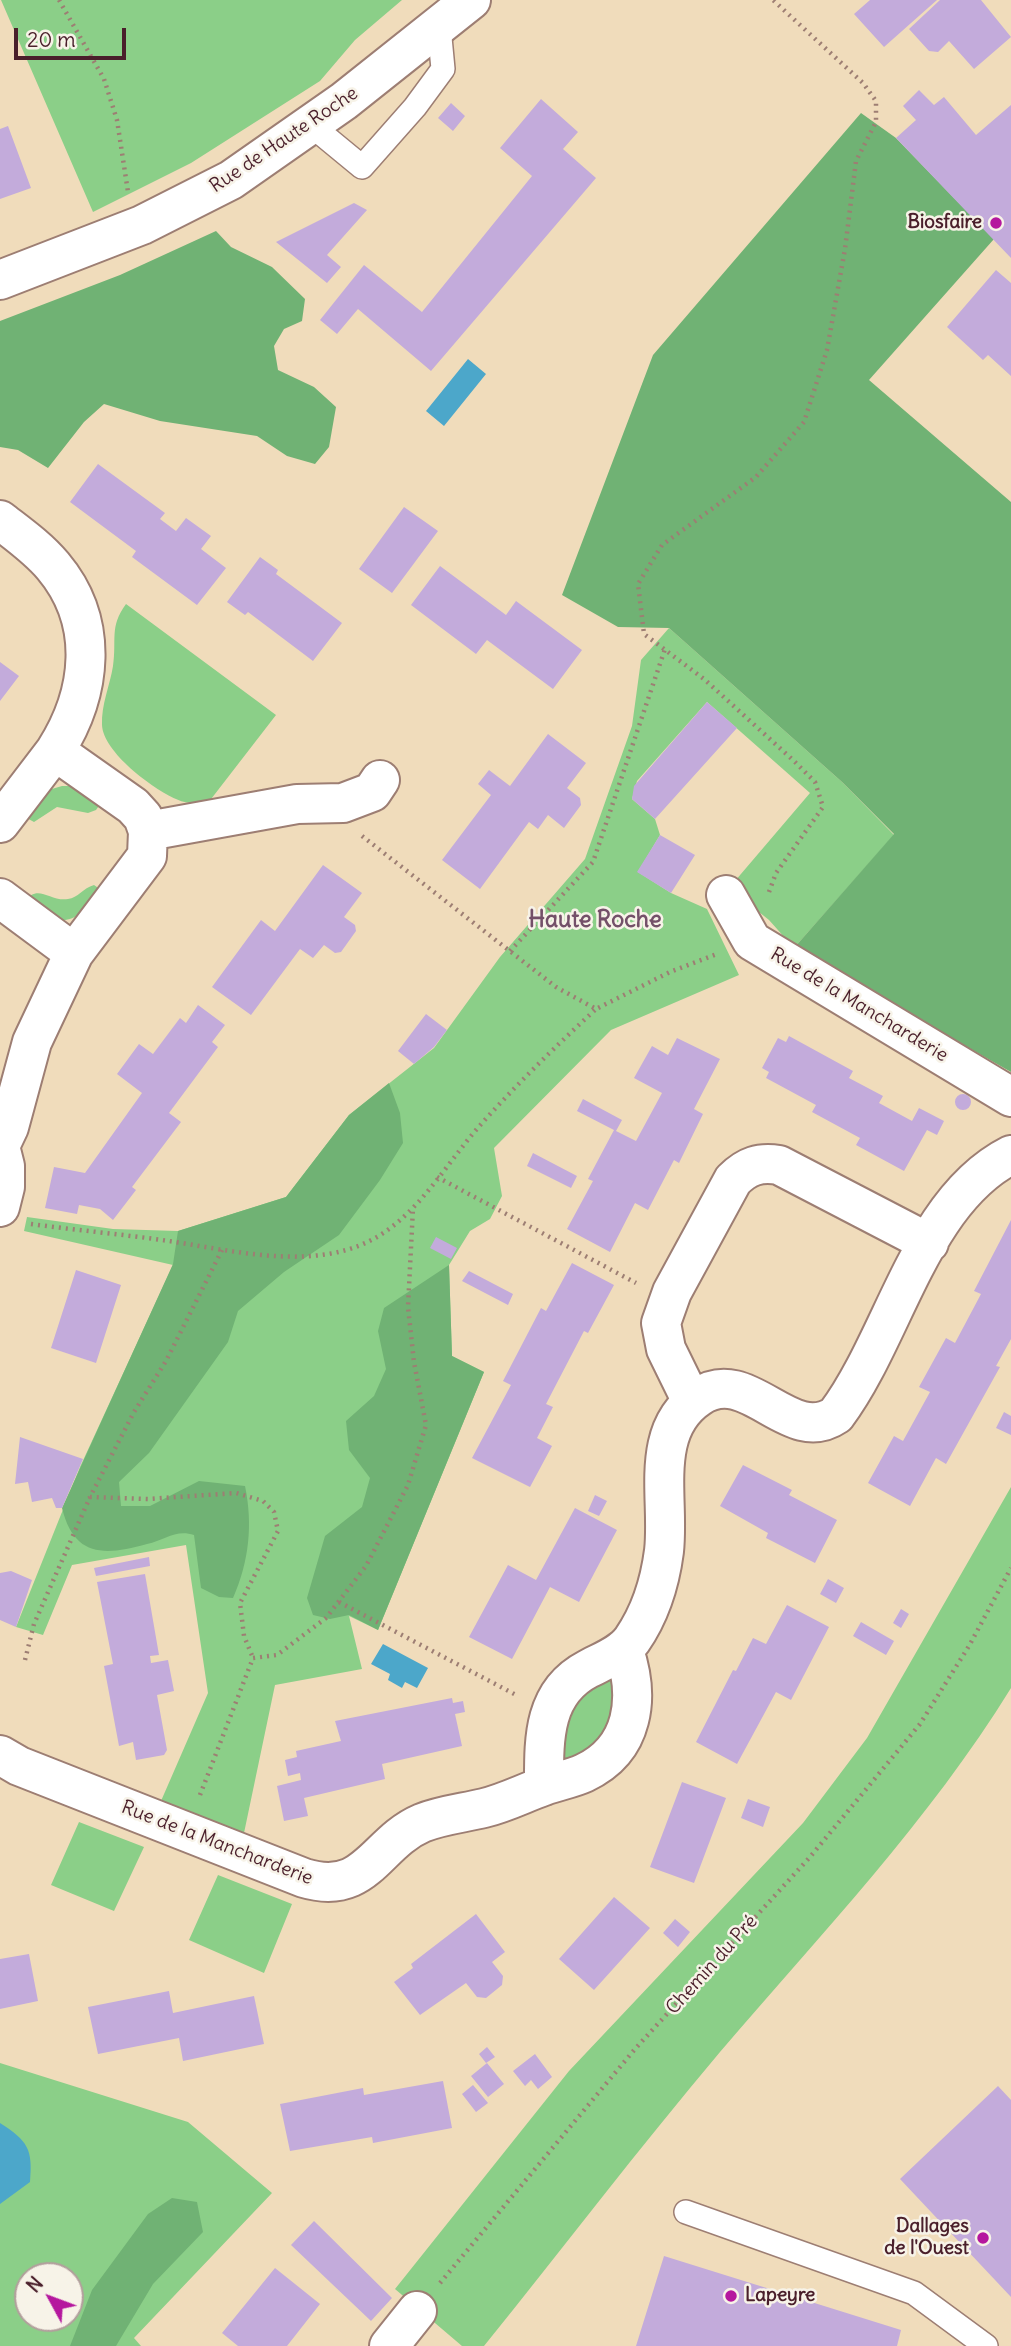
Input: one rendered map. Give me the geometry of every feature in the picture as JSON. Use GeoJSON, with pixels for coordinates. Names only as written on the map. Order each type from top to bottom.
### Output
{"type":"FeatureCollection","features":[{"type":"Feature","properties":{"kind":"street","name":"Rue de Haute Roche"},"geometry":{"type":"LineString","coordinates":[[0,280],[142,225],[231,180],[311,125],[471,0]]}},
{"type":"Feature","properties":{"kind":"street"},"geometry":{"type":"LineString","coordinates":[[0,520],[55,568],[72,592],[85,635],[87,656],[81,696],[66,733],[0,823]]}},
{"type":"Feature","properties":{"kind":"street"},"geometry":{"type":"LineString","coordinates":[[13,1215],[5,1187],[5,1166],[0,1146],[32,1042],[74,953],[147,856],[148,831],[143,817],[133,806],[55,751]]}},
{"type":"Feature","properties":{"kind":"street"},"geometry":{"type":"LineString","coordinates":[[148,831],[297,804],[354,801],[372,792],[380,780]]}},
{"type":"Feature","properties":{"kind":"street","name":"Rue de la Mancharderie"},"geometry":{"type":"LineString","coordinates":[[726,895],[752,941],[1011,1097]]}},
{"type":"Feature","properties":{"kind":"street"},"geometry":{"type":"LineString","coordinates":[[0,898],[74,953]]}},
{"type":"Feature","properties":{"kind":"street"},"geometry":{"type":"LineString","coordinates":[[544,1786],[543,1739],[555,1700],[580,1673],[624,1650],[653,1598],[664,1549],[667,1444],[680,1413],[708,1392],[721,1388],[737,1390],[807,1424],[828,1421],[842,1408],[929,1242],[965,1189],[987,1169],[1011,1155]]}},
{"type":"Feature","properties":{"kind":"street"},"geometry":{"type":"LineString","coordinates":[[692,1402],[662,1336],[664,1307],[733,1181],[742,1171],[753,1165],[779,1165],[929,1242]]}},
{"type":"Feature","properties":{"kind":"street","name":"Rue de la Mancharderie"},"geometry":{"type":"LineString","coordinates":[[0,1755],[19,1766],[320,1883],[352,1878],[407,1831],[426,1822],[515,1799],[586,1772],[611,1754],[629,1725],[633,1706],[634,1687],[624,1650]]}},
{"type":"Feature","properties":{"kind":"street"},"geometry":{"type":"LineString","coordinates":[[389,2346],[417,2311]]}},
{"type":"Feature","properties":{"kind":"lane"},"geometry":{"type":"LineString","coordinates":[[311,125],[362,167],[415,107],[443,69],[439,27]]}},
{"type":"Feature","properties":{"kind":"lane"},"geometry":{"type":"LineString","coordinates":[[686,2213],[914,2293],[986,2346]]}},
{"type":"Feature","properties":{"kind":"path"},"geometry":{"type":"LineString","coordinates":[[59,0],[104,79],[117,120],[130,203]]}},
{"type":"Feature","properties":{"kind":"path"},"geometry":{"type":"LineString","coordinates":[[13,1215],[259,1257],[327,1253],[358,1244],[387,1231],[413,1208],[491,1113],[596,1009],[670,972],[752,941],[776,873],[824,807],[815,782],[704,679],[644,634],[638,584],[662,545],[756,477],[804,422],[827,350],[845,249],[856,161],[876,122],[876,101],[863,83],[773,0]]}},
{"type":"Feature","properties":{"kind":"path"},"geometry":{"type":"LineString","coordinates":[[510,951],[593,862],[665,649]]}},
{"type":"Feature","properties":{"kind":"path"},"geometry":{"type":"LineString","coordinates":[[373,844],[556,987],[596,1009]]}},
{"type":"Feature","properties":{"kind":"path"},"geometry":{"type":"LineString","coordinates":[[437,1177],[637,1284]]}},
{"type":"Feature","properties":{"kind":"path"},"geometry":{"type":"LineString","coordinates":[[253,1658],[277,1655],[326,1618],[366,1566],[408,1485],[426,1424],[414,1362],[408,1307],[413,1208]]}},
{"type":"Feature","properties":{"kind":"path"},"geometry":{"type":"LineString","coordinates":[[24,1660],[34,1624],[90,1497],[134,1412],[166,1362],[222,1250]]}},
{"type":"Feature","properties":{"kind":"path"},"geometry":{"type":"LineString","coordinates":[[90,1497],[148,1499],[236,1493],[262,1501],[274,1512],[278,1531],[240,1603],[244,1636],[253,1658],[197,1804]]}},
{"type":"Feature","properties":{"kind":"path","name":"Chemin du Pré"},"geometry":{"type":"LineString","coordinates":[[417,2311],[635,2049],[810,1857],[920,1724],[969,1646],[1011,1568]]}},
{"type":"Feature","properties":{"kind":"path"},"geometry":{"type":"LineString","coordinates":[[339,1602],[522,1698]]}},
{"type":"Feature","properties":{"kind":"green space"},"geometry":{"type":"Polygon","coordinates":[[[1,0],[402,0],[355,40],[320,81],[191,163],[93,212],[1,0]]]}},
{"type":"Feature","properties":{"kind":"green space"},"geometry":{"type":"Polygon","coordinates":[[[861,113],[896,138],[994,239],[869,380],[1011,502],[1011,1072],[794,948],[894,834],[842,782],[669,628],[618,627],[562,595],[653,355],[861,113]]]}},
{"type":"Feature","properties":{"kind":"green space"},"geometry":{"type":"Polygon","coordinates":[[[216,231],[231,247],[272,267],[305,299],[302,321],[284,329],[274,346],[278,370],[314,387],[336,407],[329,447],[315,464],[287,456],[257,436],[160,421],[104,404],[84,422],[48,468],[18,450],[0,447],[0,321],[120,275],[216,231]]]}},
{"type":"Feature","properties":{"kind":"green space"},"geometry":{"type":"Polygon","coordinates":[[[126,604],[276,715],[208,803],[184,802],[155,787],[120,758],[105,736],[102,718],[113,666],[115,627],[126,604]]]}},
{"type":"Feature","properties":{"kind":"green space"},"geometry":{"type":"Polygon","coordinates":[[[669,628],[842,782],[894,835],[794,948],[769,920],[729,888],[810,793],[707,702],[637,781],[632,799],[655,819],[660,835],[638,872],[671,893],[707,909],[739,975],[611,1030],[494,1148],[502,1196],[490,1219],[470,1231],[449,1265],[452,1356],[484,1372],[378,1630],[349,1616],[362,1669],[275,1685],[244,1833],[161,1801],[208,1693],[186,1545],[72,1565],[43,1635],[16,1627],[80,1467],[173,1265],[24,1231],[27,1217],[113,1229],[178,1231],[286,1197],[349,1115],[434,1048],[500,957],[585,859],[632,726],[641,660],[669,628]]]}},
{"type":"Feature","properties":{"kind":"green space"},"geometry":{"type":"Polygon","coordinates":[[[62,786],[75,786],[101,803],[96,810],[88,813],[57,807],[34,822],[23,816],[45,791],[62,786]]]}},
{"type":"Feature","properties":{"kind":"green space"},"geometry":{"type":"Polygon","coordinates":[[[94,885],[104,892],[83,911],[67,920],[49,916],[25,901],[40,893],[62,899],[72,898],[94,885]]]}},
{"type":"Feature","properties":{"kind":"green space"},"geometry":{"type":"Polygon","coordinates":[[[389,1083],[400,1113],[403,1143],[380,1180],[339,1235],[284,1272],[238,1311],[228,1342],[149,1453],[119,1482],[121,1506],[150,1506],[199,1481],[245,1486],[249,1515],[248,1543],[243,1570],[233,1598],[219,1597],[201,1588],[194,1535],[176,1534],[117,1550],[104,1551],[83,1544],[67,1524],[62,1508],[173,1264],[178,1231],[286,1197],[349,1115],[389,1083]]]}},
{"type":"Feature","properties":{"kind":"green space"},"geometry":{"type":"Polygon","coordinates":[[[449,1265],[452,1356],[484,1372],[378,1630],[349,1615],[330,1619],[313,1615],[307,1598],[325,1536],[362,1507],[370,1478],[349,1450],[346,1421],[374,1396],[386,1369],[378,1331],[384,1308],[449,1265]]]}},
{"type":"Feature","properties":{"kind":"green space"},"geometry":{"type":"Polygon","coordinates":[[[1011,1487],[1011,1688],[979,1737],[910,1831],[690,2088],[484,2346],[462,2346],[395,2289],[569,2071],[803,1823],[867,1738],[1011,1487]]]}},
{"type":"Feature","properties":{"kind":"green space"},"geometry":{"type":"Polygon","coordinates":[[[614,1676],[612,1737],[564,1765],[555,1737],[573,1694],[614,1676]]]}},
{"type":"Feature","properties":{"kind":"green space"},"geometry":{"type":"Polygon","coordinates":[[[79,1822],[144,1847],[114,1911],[51,1885],[79,1822]]]}},
{"type":"Feature","properties":{"kind":"green space"},"geometry":{"type":"Polygon","coordinates":[[[218,1875],[292,1904],[264,1973],[189,1940],[218,1875]]]}},
{"type":"Feature","properties":{"kind":"green space"},"geometry":{"type":"Polygon","coordinates":[[[0,2063],[188,2122],[272,2193],[134,2338],[141,2346],[0,2346],[0,2063]]]}},
{"type":"Feature","properties":{"kind":"green space"},"geometry":{"type":"Polygon","coordinates":[[[172,2198],[197,2202],[203,2232],[153,2284],[116,2346],[70,2346],[76,2332],[84,2332],[84,2310],[92,2290],[148,2214],[172,2198]]]}},
{"type":"Feature","properties":{"kind":"water"},"geometry":{"type":"Polygon","coordinates":[[[468,359],[486,374],[444,426],[426,411],[468,359]]]}},
{"type":"Feature","properties":{"kind":"water"},"geometry":{"type":"Polygon","coordinates":[[[383,1644],[428,1668],[417,1688],[405,1682],[402,1688],[388,1680],[390,1674],[371,1664],[383,1644]]]}},
{"type":"Feature","properties":{"kind":"water"},"geometry":{"type":"Polygon","coordinates":[[[0,2123],[17,2135],[27,2147],[31,2171],[30,2182],[0,2204],[0,2123]]]}},
{"type":"Feature","properties":{"kind":"building"},"geometry":{"type":"Polygon","coordinates":[[[870,0],[937,0],[884,47],[854,14],[870,0]]]}},
{"type":"Feature","properties":{"kind":"building"},"geometry":{"type":"Polygon","coordinates":[[[940,0],[981,0],[1011,37],[974,69],[949,41],[938,52],[929,51],[909,29],[940,0]]]}},
{"type":"Feature","properties":{"kind":"building"},"geometry":{"type":"Polygon","coordinates":[[[919,90],[934,105],[944,97],[976,135],[1011,105],[1011,258],[896,138],[916,120],[903,106],[919,90]]]}},
{"type":"Feature","properties":{"kind":"building"},"geometry":{"type":"Polygon","coordinates":[[[541,99],[578,132],[563,149],[596,178],[431,371],[358,309],[337,334],[320,320],[364,265],[422,312],[532,176],[500,148],[541,99]]]}},
{"type":"Feature","properties":{"kind":"building"},"geometry":{"type":"Polygon","coordinates":[[[451,103],[465,116],[453,131],[438,118],[451,103]]]}},
{"type":"Feature","properties":{"kind":"building"},"geometry":{"type":"Polygon","coordinates":[[[8,126],[31,188],[0,199],[0,129],[8,126]]]}},
{"type":"Feature","properties":{"kind":"building"},"geometry":{"type":"Polygon","coordinates":[[[354,203],[367,210],[327,255],[341,267],[327,283],[276,242],[354,203]]]}},
{"type":"Feature","properties":{"kind":"building"},"geometry":{"type":"Polygon","coordinates":[[[996,270],[1011,283],[1011,376],[988,355],[983,360],[947,327],[996,270]]]}},
{"type":"Feature","properties":{"kind":"building"},"geometry":{"type":"Polygon","coordinates":[[[98,464],[165,513],[160,519],[176,531],[186,518],[211,536],[201,549],[226,568],[197,605],[132,557],[136,551],[70,502],[98,464]]]}},
{"type":"Feature","properties":{"kind":"building"},"geometry":{"type":"Polygon","coordinates":[[[404,507],[438,531],[392,593],[359,569],[404,507]]]}},
{"type":"Feature","properties":{"kind":"building"},"geometry":{"type":"Polygon","coordinates":[[[260,557],[278,570],[276,574],[342,623],[313,661],[248,612],[245,615],[227,602],[260,557]]]}},
{"type":"Feature","properties":{"kind":"building"},"geometry":{"type":"Polygon","coordinates":[[[440,566],[506,615],[516,601],[582,650],[553,689],[487,640],[476,654],[411,605],[440,566]]]}},
{"type":"Feature","properties":{"kind":"building"},"geometry":{"type":"Polygon","coordinates":[[[0,662],[19,676],[0,701],[0,662]]]}},
{"type":"Feature","properties":{"kind":"building"},"geometry":{"type":"Polygon","coordinates":[[[707,702],[737,728],[655,819],[632,799],[634,786],[707,702]]]}},
{"type":"Feature","properties":{"kind":"building"},"geometry":{"type":"Polygon","coordinates":[[[548,734],[586,763],[567,788],[580,798],[581,805],[564,828],[548,815],[538,829],[529,822],[480,889],[442,860],[491,795],[478,784],[489,770],[510,786],[548,734]]]}},
{"type":"Feature","properties":{"kind":"building"},"geometry":{"type":"Polygon","coordinates":[[[660,835],[695,855],[671,893],[637,872],[660,835]]]}},
{"type":"Feature","properties":{"kind":"building"},"geometry":{"type":"Polygon","coordinates":[[[323,865],[362,893],[344,917],[355,925],[356,931],[341,952],[335,953],[324,945],[313,958],[300,949],[251,1015],[212,987],[261,920],[275,931],[323,865]]]}},
{"type":"Feature","properties":{"kind":"building"},"geometry":{"type":"Polygon","coordinates":[[[198,1005],[225,1025],[212,1042],[218,1047],[169,1113],[181,1122],[132,1187],[136,1190],[113,1220],[100,1209],[79,1205],[77,1214],[45,1208],[54,1167],[85,1173],[142,1093],[117,1074],[139,1044],[153,1054],[180,1018],[186,1023],[198,1005]]]}},
{"type":"Feature","properties":{"kind":"building"},"geometry":{"type":"Polygon","coordinates":[[[426,1014],[447,1030],[434,1047],[414,1064],[398,1051],[426,1014]]]}},
{"type":"Feature","properties":{"kind":"building"},"geometry":{"type":"Polygon","coordinates":[[[789,1036],[853,1071],[849,1078],[883,1096],[879,1103],[912,1121],[919,1108],[944,1121],[937,1135],[927,1130],[904,1171],[856,1145],[860,1138],[812,1112],[816,1105],[766,1078],[769,1072],[762,1068],[778,1038],[786,1042],[789,1036]]]}},
{"type":"Feature","properties":{"kind":"building"},"geometry":{"type":"Polygon","coordinates":[[[677,1038],[720,1059],[694,1109],[703,1114],[679,1163],[674,1160],[648,1210],[635,1203],[610,1252],[567,1229],[593,1181],[588,1179],[614,1130],[577,1111],[583,1099],[622,1120],[616,1131],[636,1141],[662,1093],[634,1078],[652,1046],[668,1055],[677,1038]]]}},
{"type":"Feature","properties":{"kind":"building"},"geometry":{"type":"Polygon","coordinates":[[[963,1094],[969,1096],[969,1108],[963,1110],[957,1108],[955,1102],[957,1096],[963,1094]]]}},
{"type":"Feature","properties":{"kind":"building"},"geometry":{"type":"Polygon","coordinates":[[[533,1153],[577,1176],[571,1188],[527,1166],[533,1153]]]}},
{"type":"Feature","properties":{"kind":"building"},"geometry":{"type":"Polygon","coordinates":[[[1011,1220],[1011,1339],[996,1366],[1000,1367],[946,1464],[936,1458],[910,1506],[868,1483],[894,1436],[903,1441],[930,1392],[919,1387],[946,1338],[955,1343],[981,1294],[974,1291],[1011,1220]]]}},
{"type":"Feature","properties":{"kind":"building"},"geometry":{"type":"Polygon","coordinates":[[[436,1237],[457,1248],[451,1259],[430,1248],[436,1237]]]}},
{"type":"Feature","properties":{"kind":"building"},"geometry":{"type":"Polygon","coordinates":[[[572,1263],[614,1285],[588,1333],[584,1331],[546,1404],[553,1407],[537,1438],[552,1446],[530,1487],[472,1458],[511,1385],[503,1381],[541,1308],[546,1311],[572,1263]]]}},
{"type":"Feature","properties":{"kind":"building"},"geometry":{"type":"Polygon","coordinates":[[[76,1270],[121,1285],[96,1363],[51,1348],[76,1270]]]}},
{"type":"Feature","properties":{"kind":"building"},"geometry":{"type":"Polygon","coordinates":[[[469,1271],[513,1294],[508,1305],[462,1281],[469,1271]]]}},
{"type":"Feature","properties":{"kind":"building"},"geometry":{"type":"Polygon","coordinates":[[[1004,1412],[1011,1416],[1011,1435],[996,1428],[1004,1412]]]}},
{"type":"Feature","properties":{"kind":"building"},"geometry":{"type":"Polygon","coordinates":[[[20,1437],[83,1459],[62,1508],[56,1508],[52,1498],[32,1502],[28,1482],[15,1484],[20,1437]]]}},
{"type":"Feature","properties":{"kind":"building"},"geometry":{"type":"Polygon","coordinates":[[[743,1465],[792,1490],[789,1495],[837,1520],[815,1563],[766,1538],[768,1533],[720,1506],[743,1465]]]}},
{"type":"Feature","properties":{"kind":"building"},"geometry":{"type":"Polygon","coordinates":[[[595,1495],[607,1501],[599,1516],[588,1511],[595,1495]]]}},
{"type":"Feature","properties":{"kind":"building"},"geometry":{"type":"Polygon","coordinates":[[[575,1508],[617,1530],[579,1602],[550,1587],[512,1659],[469,1637],[508,1565],[536,1580],[575,1508]]]}},
{"type":"Feature","properties":{"kind":"building"},"geometry":{"type":"Polygon","coordinates":[[[149,1557],[150,1566],[96,1576],[94,1568],[149,1557]]]}},
{"type":"Feature","properties":{"kind":"building"},"geometry":{"type":"Polygon","coordinates":[[[11,1571],[32,1580],[16,1627],[0,1620],[0,1573],[11,1571]]]}},
{"type":"Feature","properties":{"kind":"building"},"geometry":{"type":"Polygon","coordinates":[[[145,1574],[159,1655],[150,1656],[151,1663],[168,1660],[174,1691],[157,1695],[167,1750],[164,1755],[136,1760],[133,1742],[119,1746],[104,1666],[113,1664],[97,1582],[145,1574]]]}},
{"type":"Feature","properties":{"kind":"building"},"geometry":{"type":"Polygon","coordinates":[[[828,1579],[844,1588],[836,1603],[820,1594],[828,1579]]]}},
{"type":"Feature","properties":{"kind":"building"},"geometry":{"type":"Polygon","coordinates":[[[787,1605],[829,1627],[791,1700],[776,1692],[737,1764],[696,1742],[733,1670],[736,1671],[753,1638],[766,1644],[787,1605]]]}},
{"type":"Feature","properties":{"kind":"building"},"geometry":{"type":"Polygon","coordinates":[[[901,1609],[909,1614],[901,1628],[893,1623],[901,1609]]]}},
{"type":"Feature","properties":{"kind":"building"},"geometry":{"type":"Polygon","coordinates":[[[861,1622],[894,1641],[886,1655],[853,1636],[861,1622]]]}},
{"type":"Feature","properties":{"kind":"building"},"geometry":{"type":"Polygon","coordinates":[[[452,1698],[453,1703],[463,1701],[465,1712],[455,1714],[462,1746],[382,1764],[385,1779],[304,1798],[308,1816],[284,1821],[277,1786],[301,1780],[300,1773],[288,1776],[285,1760],[297,1757],[296,1751],[341,1741],[335,1721],[452,1698]]]}},
{"type":"Feature","properties":{"kind":"building"},"geometry":{"type":"Polygon","coordinates":[[[682,1782],[726,1798],[694,1883],[650,1867],[682,1782]]]}},
{"type":"Feature","properties":{"kind":"building"},"geometry":{"type":"Polygon","coordinates":[[[748,1799],[770,1807],[763,1827],[741,1818],[748,1799]]]}},
{"type":"Feature","properties":{"kind":"building"},"geometry":{"type":"Polygon","coordinates":[[[614,1897],[650,1928],[594,1990],[559,1959],[614,1897]]]}},
{"type":"Feature","properties":{"kind":"building"},"geometry":{"type":"Polygon","coordinates":[[[476,1914],[505,1952],[492,1962],[503,1976],[502,1985],[486,1998],[477,1997],[466,1983],[420,2015],[394,1982],[413,1968],[411,1964],[476,1914]]]}},
{"type":"Feature","properties":{"kind":"building"},"geometry":{"type":"Polygon","coordinates":[[[675,1919],[690,1932],[678,1947],[663,1933],[675,1919]]]}},
{"type":"Feature","properties":{"kind":"building"},"geometry":{"type":"Polygon","coordinates":[[[29,1954],[38,2001],[0,2009],[0,1959],[29,1954]]]}},
{"type":"Feature","properties":{"kind":"building"},"geometry":{"type":"Polygon","coordinates":[[[169,1991],[173,2013],[254,1996],[264,2044],[183,2061],[179,2038],[98,2054],[88,2007],[169,1991]]]}},
{"type":"Feature","properties":{"kind":"building"},"geometry":{"type":"Polygon","coordinates":[[[487,2047],[495,2057],[486,2063],[479,2054],[487,2047]]]}},
{"type":"Feature","properties":{"kind":"building"},"geometry":{"type":"Polygon","coordinates":[[[535,2054],[552,2077],[538,2089],[531,2080],[525,2086],[513,2071],[535,2054]]]}},
{"type":"Feature","properties":{"kind":"building"},"geometry":{"type":"Polygon","coordinates":[[[487,2063],[504,2084],[488,2097],[471,2076],[487,2063]]]}},
{"type":"Feature","properties":{"kind":"building"},"geometry":{"type":"Polygon","coordinates":[[[443,2081],[452,2128],[373,2143],[372,2137],[290,2151],[280,2104],[363,2088],[364,2095],[443,2081]]]}},
{"type":"Feature","properties":{"kind":"building"},"geometry":{"type":"Polygon","coordinates":[[[473,2085],[488,2103],[476,2112],[462,2094],[473,2085]]]}},
{"type":"Feature","properties":{"kind":"building","name":"Dallages de l'Ouest"},"geometry":{"type":"Polygon","coordinates":[[[998,2086],[1011,2100],[1011,2297],[900,2179],[998,2086]]]}},
{"type":"Feature","properties":{"kind":"building"},"geometry":{"type":"Polygon","coordinates":[[[314,2221],[392,2298],[371,2321],[291,2245],[314,2221]]]}},
{"type":"Feature","properties":{"kind":"building","name":"Lapeyre"},"geometry":{"type":"Polygon","coordinates":[[[664,2256],[901,2330],[897,2346],[636,2346],[664,2256]]]}},
{"type":"Feature","properties":{"kind":"building"},"geometry":{"type":"Polygon","coordinates":[[[275,2268],[320,2304],[287,2346],[238,2346],[222,2333],[275,2268]]]}},
{"type":"Feature","properties":{"kind":"place","name":"Biosfaire"},"geometry":{"type":"Point","coordinates":[996,223]}},
{"type":"Feature","properties":{"kind":"place","name":"Dallages de l'Ouest"},"geometry":{"type":"Point","coordinates":[983,2238]}},
{"type":"Feature","properties":{"kind":"place","name":"Lapeyre"},"geometry":{"type":"Point","coordinates":[731,2296]}},
{"type":"Feature","properties":{"kind":"district","name":"Haute Roche"},"geometry":{"type":"Point","coordinates":[595,920]}}]}
